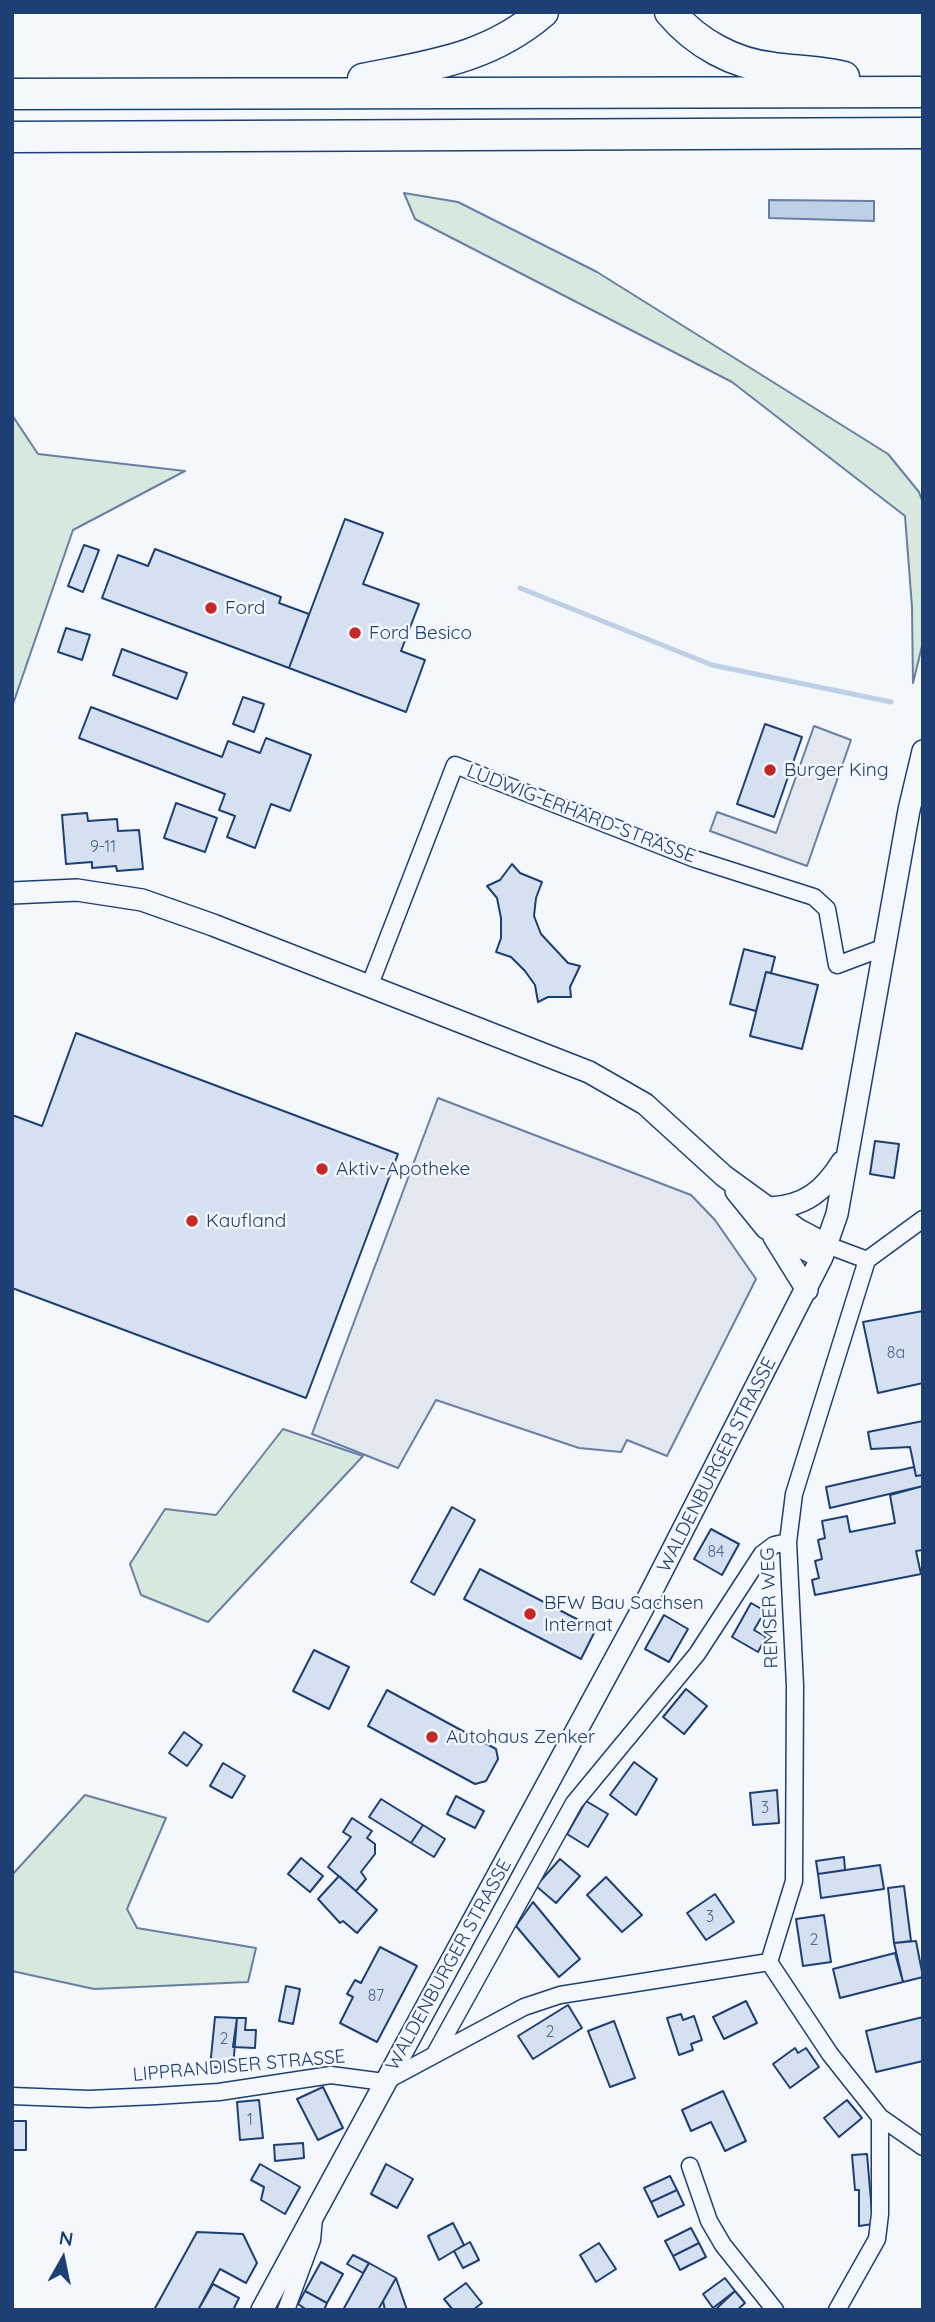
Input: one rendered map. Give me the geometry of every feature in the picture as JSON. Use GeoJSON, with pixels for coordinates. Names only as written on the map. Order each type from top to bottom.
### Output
{"type":"FeatureCollection","features":[{"type":"Feature","properties":{"kind":"highway"},"geometry":{"type":"LineString","coordinates":[[301,92],[474,55],[512,36],[543,12]]}},
{"type":"Feature","properties":{"kind":"highway"},"geometry":{"type":"LineString","coordinates":[[670,12],[692,34],[724,54],[770,68],[842,76],[880,92]]}},
{"type":"Feature","properties":{"kind":"highway"},"geometry":{"type":"LineString","coordinates":[[12,94],[923,92]]}},
{"type":"Feature","properties":{"kind":"highway"},"geometry":{"type":"LineString","coordinates":[[12,137],[923,133]]}},
{"type":"Feature","properties":{"kind":"street","name":"WALDENBURGER STRASSE"},"geometry":{"type":"LineString","coordinates":[[262,2310],[639,1616],[807,1290],[824,1251],[836,1214],[848,1155],[914,785],[923,751]]}},
{"type":"Feature","properties":{"kind":"street","name":"LUDWIG-ERHARD-STRASSE"},"geometry":{"type":"LineString","coordinates":[[369,987],[455,765],[695,859],[814,897],[827,909],[837,965],[885,947]]}},
{"type":"Feature","properties":{"kind":"street"},"geometry":{"type":"LineString","coordinates":[[12,893],[77,890],[142,900],[553,1056],[599,1077],[645,1104],[768,1218],[824,1251],[867,1260],[923,1219]]}},
{"type":"Feature","properties":{"kind":"street"},"geometry":{"type":"LineString","coordinates":[[768,1218],[819,1192],[848,1155]]}},
{"type":"Feature","properties":{"kind":"street"},"geometry":{"type":"LineString","coordinates":[[768,1218],[807,1290]]}},
{"type":"Feature","properties":{"kind":"street","name":"REMSER WEG"},"geometry":{"type":"LineString","coordinates":[[769,1962],[794,1881],[795,1686],[788,1542],[794,1494],[867,1260]]}},
{"type":"Feature","properties":{"kind":"street"},"geometry":{"type":"LineString","coordinates":[[436,2052],[574,1803],[698,1654],[762,1554],[774,1545],[788,1542]]}},
{"type":"Feature","properties":{"kind":"street"},"geometry":{"type":"LineString","coordinates":[[384,2082],[524,2007],[560,1995],[653,1978],[769,1962],[830,2054],[880,2117],[923,2147]]}},
{"type":"Feature","properties":{"kind":"street","name":"LIPPRANDISER STRASSE"},"geometry":{"type":"LineString","coordinates":[[12,2096],[89,2099],[156,2096],[219,2092],[331,2076],[384,2082]]}},
{"type":"Feature","properties":{"kind":"street"},"geometry":{"type":"LineString","coordinates":[[837,2310],[877,2239],[880,2214],[880,2117]]}},
{"type":"Feature","properties":{"kind":"street"},"geometry":{"type":"LineString","coordinates":[[690,2166],[709,2221],[723,2245],[775,2310]]}},
{"type":"Feature","properties":{"kind":"street"},"geometry":{"type":"LineString","coordinates":[[286,2310],[312,2240],[315,2212]]}},
{"type":"Feature","properties":{"kind":"shaded area"},"geometry":{"type":"Polygon","coordinates":[[[404,193],[458,202],[597,272],[888,454],[919,492],[923,503],[923,642],[913,683],[912,607],[905,516],[732,382],[415,219],[404,193]]]}},
{"type":"Feature","properties":{"kind":"shaded area"},"geometry":{"type":"Polygon","coordinates":[[[12,415],[38,454],[185,471],[73,530],[13,704],[12,738],[12,415]]]}},
{"type":"Feature","properties":{"kind":"shaded area"},"geometry":{"type":"Polygon","coordinates":[[[814,726],[851,740],[807,866],[710,831],[717,812],[776,833],[814,726]]]}},
{"type":"Feature","properties":{"kind":"shaded area"},"geometry":{"type":"Polygon","coordinates":[[[438,1098],[691,1195],[715,1220],[756,1279],[667,1456],[627,1440],[621,1452],[579,1448],[436,1400],[398,1468],[312,1434],[438,1098]]]}},
{"type":"Feature","properties":{"kind":"shaded area"},"geometry":{"type":"Polygon","coordinates":[[[283,1429],[363,1456],[208,1622],[141,1595],[130,1564],[165,1509],[216,1515],[283,1429]]]}},
{"type":"Feature","properties":{"kind":"shaded area"},"geometry":{"type":"Polygon","coordinates":[[[85,1795],[166,1818],[127,1909],[137,1928],[256,1948],[248,1982],[94,1989],[12,1971],[12,1875],[85,1795]]]}},
{"type":"Feature","properties":{"kind":"water"},"geometry":{"type":"Polygon","coordinates":[[[769,200],[874,201],[874,221],[769,218],[769,200]]]}},
{"type":"Feature","properties":{"kind":"building","name":"Ford Besico"},"geometry":{"type":"Polygon","coordinates":[[[345,519],[383,533],[363,584],[419,604],[401,651],[425,660],[406,712],[289,668],[345,519]]]}},
{"type":"Feature","properties":{"kind":"building"},"geometry":{"type":"Polygon","coordinates":[[[84,545],[99,550],[83,592],[68,586],[84,545]]]}},
{"type":"Feature","properties":{"kind":"building","name":"Ford"},"geometry":{"type":"Polygon","coordinates":[[[155,549],[281,597],[279,603],[309,614],[289,668],[102,598],[118,555],[148,566],[155,549]]]}},
{"type":"Feature","properties":{"kind":"building"},"geometry":{"type":"Polygon","coordinates":[[[66,628],[90,635],[82,660],[58,652],[66,628]]]}},
{"type":"Feature","properties":{"kind":"building"},"geometry":{"type":"Polygon","coordinates":[[[122,649],[187,673],[177,699],[113,675],[122,649]]]}},
{"type":"Feature","properties":{"kind":"building"},"geometry":{"type":"Polygon","coordinates":[[[243,697],[264,704],[254,732],[233,724],[243,697]]]}},
{"type":"Feature","properties":{"kind":"building"},"geometry":{"type":"Polygon","coordinates":[[[91,707],[222,757],[228,741],[260,753],[266,738],[311,755],[290,811],[271,804],[255,848],[227,837],[235,816],[219,810],[225,794],[79,738],[91,707]]]}},
{"type":"Feature","properties":{"kind":"building","name":"Burger King"},"geometry":{"type":"Polygon","coordinates":[[[765,724],[802,737],[774,817],[737,804],[765,724]]]}},
{"type":"Feature","properties":{"kind":"building"},"geometry":{"type":"Polygon","coordinates":[[[176,803],[217,818],[205,852],[164,838],[176,803]]]}},
{"type":"Feature","properties":{"kind":"building"},"geometry":{"type":"Polygon","coordinates":[[[87,813],[88,821],[117,819],[118,831],[139,830],[143,869],[117,871],[116,866],[92,868],[92,862],[66,864],[62,815],[87,813]]]}},
{"type":"Feature","properties":{"kind":"building"},"geometry":{"type":"Polygon","coordinates":[[[512,864],[520,873],[542,882],[536,898],[534,916],[541,934],[568,963],[580,966],[570,987],[571,997],[548,997],[538,1002],[535,985],[525,971],[511,957],[496,952],[501,938],[501,918],[497,898],[487,886],[500,880],[512,864]]]}},
{"type":"Feature","properties":{"kind":"building"},"geometry":{"type":"Polygon","coordinates":[[[744,949],[775,957],[771,973],[766,972],[756,1011],[730,1004],[744,949]]]}},
{"type":"Feature","properties":{"kind":"building"},"geometry":{"type":"Polygon","coordinates":[[[766,972],[818,985],[802,1049],[750,1036],[766,972]]]}},
{"type":"Feature","properties":{"kind":"building","name":"Kaufland"},"geometry":{"type":"Polygon","coordinates":[[[76,1033],[398,1154],[306,1398],[12,1288],[12,1115],[42,1126],[76,1033]]]}},
{"type":"Feature","properties":{"kind":"building"},"geometry":{"type":"Polygon","coordinates":[[[875,1141],[899,1144],[894,1178],[870,1174],[875,1141]]]}},
{"type":"Feature","properties":{"kind":"building"},"geometry":{"type":"Polygon","coordinates":[[[923,1311],[923,1383],[878,1393],[863,1322],[923,1311]]]}},
{"type":"Feature","properties":{"kind":"building"},"geometry":{"type":"Polygon","coordinates":[[[923,1421],[923,1475],[916,1476],[910,1447],[871,1449],[868,1432],[923,1421]]]}},
{"type":"Feature","properties":{"kind":"building"},"geometry":{"type":"Polygon","coordinates":[[[914,1467],[916,1476],[923,1475],[923,1486],[830,1508],[826,1487],[914,1467]]]}},
{"type":"Feature","properties":{"kind":"building"},"geometry":{"type":"Polygon","coordinates":[[[923,1486],[923,1550],[916,1551],[921,1574],[815,1595],[812,1580],[819,1578],[815,1561],[822,1559],[818,1540],[825,1538],[822,1521],[847,1516],[850,1532],[895,1523],[890,1495],[923,1486]]]}},
{"type":"Feature","properties":{"kind":"building"},"geometry":{"type":"Polygon","coordinates":[[[452,1507],[475,1520],[434,1595],[411,1582],[452,1507]]]}},
{"type":"Feature","properties":{"kind":"building"},"geometry":{"type":"Polygon","coordinates":[[[711,1529],[739,1544],[722,1575],[694,1559],[711,1529]]]}},
{"type":"Feature","properties":{"kind":"building","name":"BFW Bau Sachsen Internat"},"geometry":{"type":"Polygon","coordinates":[[[480,1569],[596,1629],[581,1659],[464,1599],[480,1569]]]}},
{"type":"Feature","properties":{"kind":"building"},"geometry":{"type":"Polygon","coordinates":[[[751,1603],[765,1611],[754,1630],[766,1637],[758,1652],[732,1637],[751,1603]]]}},
{"type":"Feature","properties":{"kind":"building"},"geometry":{"type":"Polygon","coordinates":[[[664,1615],[688,1629],[669,1662],[645,1649],[664,1615]]]}},
{"type":"Feature","properties":{"kind":"building"},"geometry":{"type":"Polygon","coordinates":[[[314,1650],[349,1667],[329,1709],[293,1691],[314,1650]]]}},
{"type":"Feature","properties":{"kind":"building"},"geometry":{"type":"Polygon","coordinates":[[[686,1689],[707,1706],[684,1734],[663,1717],[686,1689]]]}},
{"type":"Feature","properties":{"kind":"building","name":"Autohaus Zenker"},"geometry":{"type":"Polygon","coordinates":[[[387,1690],[496,1749],[498,1759],[486,1781],[475,1784],[368,1726],[387,1690]]]}},
{"type":"Feature","properties":{"kind":"building"},"geometry":{"type":"Polygon","coordinates":[[[184,1732],[202,1745],[187,1766],[169,1753],[184,1732]]]}},
{"type":"Feature","properties":{"kind":"building"},"geometry":{"type":"Polygon","coordinates":[[[634,1762],[657,1779],[636,1815],[610,1795],[634,1762]]]}},
{"type":"Feature","properties":{"kind":"building"},"geometry":{"type":"Polygon","coordinates":[[[223,1763],[245,1776],[232,1798],[210,1786],[223,1763]]]}},
{"type":"Feature","properties":{"kind":"building"},"geometry":{"type":"Polygon","coordinates":[[[777,1790],[779,1823],[753,1825],[750,1793],[777,1790]]]}},
{"type":"Feature","properties":{"kind":"building"},"geometry":{"type":"Polygon","coordinates":[[[456,1796],[484,1811],[475,1828],[447,1814],[456,1796]]]}},
{"type":"Feature","properties":{"kind":"building"},"geometry":{"type":"Polygon","coordinates":[[[381,1799],[423,1825],[411,1843],[369,1817],[381,1799]]]}},
{"type":"Feature","properties":{"kind":"building"},"geometry":{"type":"Polygon","coordinates":[[[586,1801],[608,1814],[588,1847],[567,1834],[586,1801]]]}},
{"type":"Feature","properties":{"kind":"building"},"geometry":{"type":"Polygon","coordinates":[[[352,1818],[372,1831],[367,1838],[375,1844],[375,1854],[361,1872],[366,1879],[356,1891],[328,1867],[351,1837],[343,1832],[352,1818]]]}},
{"type":"Feature","properties":{"kind":"building"},"geometry":{"type":"Polygon","coordinates":[[[423,1825],[445,1839],[434,1857],[411,1843],[423,1825]]]}},
{"type":"Feature","properties":{"kind":"building"},"geometry":{"type":"Polygon","coordinates":[[[844,1857],[845,1870],[818,1874],[816,1861],[844,1857]]]}},
{"type":"Feature","properties":{"kind":"building"},"geometry":{"type":"Polygon","coordinates":[[[301,1858],[323,1876],[310,1892],[288,1874],[301,1858]]]}},
{"type":"Feature","properties":{"kind":"building"},"geometry":{"type":"Polygon","coordinates":[[[560,1859],[580,1876],[556,1903],[536,1886],[560,1859]]]}},
{"type":"Feature","properties":{"kind":"building"},"geometry":{"type":"Polygon","coordinates":[[[880,1865],[884,1889],[821,1898],[818,1874],[880,1865]]]}},
{"type":"Feature","properties":{"kind":"building"},"geometry":{"type":"Polygon","coordinates":[[[339,1876],[377,1910],[357,1933],[343,1921],[340,1923],[318,1899],[339,1876]]]}},
{"type":"Feature","properties":{"kind":"building"},"geometry":{"type":"Polygon","coordinates":[[[606,1877],[642,1915],[622,1932],[587,1895],[606,1877]]]}},
{"type":"Feature","properties":{"kind":"building"},"geometry":{"type":"Polygon","coordinates":[[[904,1886],[911,1941],[894,1943],[888,1888],[904,1886]]]}},
{"type":"Feature","properties":{"kind":"building"},"geometry":{"type":"Polygon","coordinates":[[[715,1894],[734,1922],[706,1940],[687,1913],[715,1894]]]}},
{"type":"Feature","properties":{"kind":"building"},"geometry":{"type":"Polygon","coordinates":[[[533,1902],[580,1959],[559,1977],[516,1926],[533,1902]]]}},
{"type":"Feature","properties":{"kind":"building"},"geometry":{"type":"Polygon","coordinates":[[[824,1915],[831,1962],[803,1966],[796,1919],[824,1915]]]}},
{"type":"Feature","properties":{"kind":"building"},"geometry":{"type":"Polygon","coordinates":[[[916,1941],[923,1977],[903,1982],[894,1943],[916,1941]]]}},
{"type":"Feature","properties":{"kind":"building"},"geometry":{"type":"Polygon","coordinates":[[[380,1947],[417,1966],[377,2042],[340,2023],[353,1997],[347,1994],[355,1980],[361,1983],[380,1947]]]}},
{"type":"Feature","properties":{"kind":"building"},"geometry":{"type":"Polygon","coordinates":[[[895,1953],[903,1982],[840,1998],[833,1969],[895,1953]]]}},
{"type":"Feature","properties":{"kind":"building"},"geometry":{"type":"Polygon","coordinates":[[[286,1986],[300,1989],[293,2024],[279,2021],[286,1986]]]}},
{"type":"Feature","properties":{"kind":"building"},"geometry":{"type":"Polygon","coordinates":[[[746,2001],[757,2023],[724,2039],[713,2017],[746,2001]]]}},
{"type":"Feature","properties":{"kind":"building"},"geometry":{"type":"Polygon","coordinates":[[[568,2005],[582,2028],[533,2059],[518,2036],[568,2005]]]}},
{"type":"Feature","properties":{"kind":"building"},"geometry":{"type":"Polygon","coordinates":[[[681,2014],[683,2020],[694,2016],[702,2040],[691,2044],[693,2050],[679,2055],[667,2018],[681,2014]]]}},
{"type":"Feature","properties":{"kind":"building"},"geometry":{"type":"Polygon","coordinates":[[[215,2017],[237,2018],[233,2068],[210,2067],[215,2017]]]}},
{"type":"Feature","properties":{"kind":"building"},"geometry":{"type":"Polygon","coordinates":[[[923,2017],[923,2061],[876,2072],[866,2031],[923,2017]]]}},
{"type":"Feature","properties":{"kind":"building"},"geometry":{"type":"Polygon","coordinates":[[[237,2018],[246,2018],[245,2030],[256,2030],[255,2048],[233,2047],[237,2018]]]}},
{"type":"Feature","properties":{"kind":"building"},"geometry":{"type":"Polygon","coordinates":[[[614,2021],[635,2078],[610,2087],[588,2031],[614,2021]]]}},
{"type":"Feature","properties":{"kind":"building"},"geometry":{"type":"Polygon","coordinates":[[[795,2048],[798,2053],[806,2048],[819,2067],[790,2088],[773,2064],[795,2048]]]}},
{"type":"Feature","properties":{"kind":"building"},"geometry":{"type":"Polygon","coordinates":[[[323,2087],[343,2128],[318,2140],[297,2099],[323,2087]]]}},
{"type":"Feature","properties":{"kind":"building"},"geometry":{"type":"Polygon","coordinates":[[[723,2091],[746,2141],[725,2151],[711,2122],[691,2131],[682,2110],[723,2091]]]}},
{"type":"Feature","properties":{"kind":"building"},"geometry":{"type":"Polygon","coordinates":[[[259,2100],[263,2138],[240,2140],[237,2102],[259,2100]]]}},
{"type":"Feature","properties":{"kind":"building"},"geometry":{"type":"Polygon","coordinates":[[[847,2100],[862,2118],[839,2137],[824,2118],[847,2100]]]}},
{"type":"Feature","properties":{"kind":"building"},"geometry":{"type":"Polygon","coordinates":[[[12,2121],[26,2121],[26,2150],[12,2150],[12,2121]]]}},
{"type":"Feature","properties":{"kind":"building"},"geometry":{"type":"Polygon","coordinates":[[[303,2143],[304,2158],[275,2161],[274,2145],[303,2143]]]}},
{"type":"Feature","properties":{"kind":"building"},"geometry":{"type":"Polygon","coordinates":[[[867,2154],[873,2224],[859,2226],[859,2190],[855,2190],[852,2155],[867,2154]]]}},
{"type":"Feature","properties":{"kind":"building"},"geometry":{"type":"Polygon","coordinates":[[[260,2164],[300,2187],[285,2214],[261,2200],[264,2187],[251,2180],[260,2164]]]}},
{"type":"Feature","properties":{"kind":"building"},"geometry":{"type":"Polygon","coordinates":[[[386,2164],[413,2179],[397,2208],[371,2194],[386,2164]]]}},
{"type":"Feature","properties":{"kind":"building"},"geometry":{"type":"Polygon","coordinates":[[[670,2176],[677,2190],[651,2202],[644,2188],[670,2176]]]}},
{"type":"Feature","properties":{"kind":"building"},"geometry":{"type":"Polygon","coordinates":[[[677,2190],[684,2205],[658,2217],[651,2202],[677,2190]]]}},
{"type":"Feature","properties":{"kind":"building"},"geometry":{"type":"Polygon","coordinates":[[[453,2223],[464,2245],[439,2260],[428,2236],[453,2223]]]}},
{"type":"Feature","properties":{"kind":"building"},"geometry":{"type":"Polygon","coordinates":[[[691,2228],[699,2243],[673,2256],[665,2241],[691,2228]]]}},
{"type":"Feature","properties":{"kind":"building"},"geometry":{"type":"Polygon","coordinates":[[[197,2232],[243,2234],[257,2263],[246,2283],[220,2269],[198,2310],[154,2310],[197,2232]]]}},
{"type":"Feature","properties":{"kind":"building"},"geometry":{"type":"Polygon","coordinates":[[[470,2242],[479,2260],[463,2268],[454,2251],[470,2242]]]}},
{"type":"Feature","properties":{"kind":"building"},"geometry":{"type":"Polygon","coordinates":[[[599,2243],[616,2269],[596,2282],[580,2255],[599,2243]]]}},
{"type":"Feature","properties":{"kind":"building"},"geometry":{"type":"Polygon","coordinates":[[[699,2243],[706,2257],[680,2270],[673,2256],[699,2243]]]}},
{"type":"Feature","properties":{"kind":"building"},"geometry":{"type":"Polygon","coordinates":[[[353,2255],[369,2263],[363,2273],[347,2264],[353,2255]]]}},
{"type":"Feature","properties":{"kind":"building"},"geometry":{"type":"Polygon","coordinates":[[[321,2262],[343,2274],[327,2303],[305,2291],[321,2262]]]}},
{"type":"Feature","properties":{"kind":"building"},"geometry":{"type":"Polygon","coordinates":[[[369,2263],[396,2278],[378,2310],[343,2310],[369,2263]]]}},
{"type":"Feature","properties":{"kind":"building"},"geometry":{"type":"Polygon","coordinates":[[[396,2278],[407,2310],[385,2310],[383,2301],[396,2278]]]}},
{"type":"Feature","properties":{"kind":"building"},"geometry":{"type":"Polygon","coordinates":[[[725,2278],[735,2291],[713,2308],[703,2294],[725,2278]]]}},
{"type":"Feature","properties":{"kind":"building"},"geometry":{"type":"Polygon","coordinates":[[[466,2283],[482,2303],[473,2310],[453,2310],[444,2299],[466,2283]]]}},
{"type":"Feature","properties":{"kind":"building"},"geometry":{"type":"Polygon","coordinates":[[[213,2284],[239,2298],[233,2310],[198,2310],[213,2284]]]}},
{"type":"Feature","properties":{"kind":"building"},"geometry":{"type":"Polygon","coordinates":[[[305,2291],[327,2303],[324,2310],[307,2310],[298,2304],[305,2291]]]}},
{"type":"Feature","properties":{"kind":"building"},"geometry":{"type":"Polygon","coordinates":[[[735,2291],[745,2303],[737,2310],[715,2310],[735,2291]]]}},
{"type":"Feature","properties":{"kind":"waterway"},"geometry":{"type":"LineString","coordinates":[[520,588],[712,665],[891,702]]}},
{"type":"Feature","properties":{"kind":"place","name":"Ford"},"geometry":{"type":"Point","coordinates":[211,608]}},
{"type":"Feature","properties":{"kind":"place","name":"Ford Besico"},"geometry":{"type":"Point","coordinates":[355,633]}},
{"type":"Feature","properties":{"kind":"place","name":"Burger King"},"geometry":{"type":"Point","coordinates":[770,770]}},
{"type":"Feature","properties":{"kind":"place","name":"Aktiv-Apotheke"},"geometry":{"type":"Point","coordinates":[322,1169]}},
{"type":"Feature","properties":{"kind":"place","name":"Kaufland"},"geometry":{"type":"Point","coordinates":[192,1221]}},
{"type":"Feature","properties":{"kind":"place","name":"BFW Bau Sachsen Internat"},"geometry":{"type":"Point","coordinates":[530,1614]}},
{"type":"Feature","properties":{"kind":"place","name":"Autohaus Zenker"},"geometry":{"type":"Point","coordinates":[432,1737]}}]}
